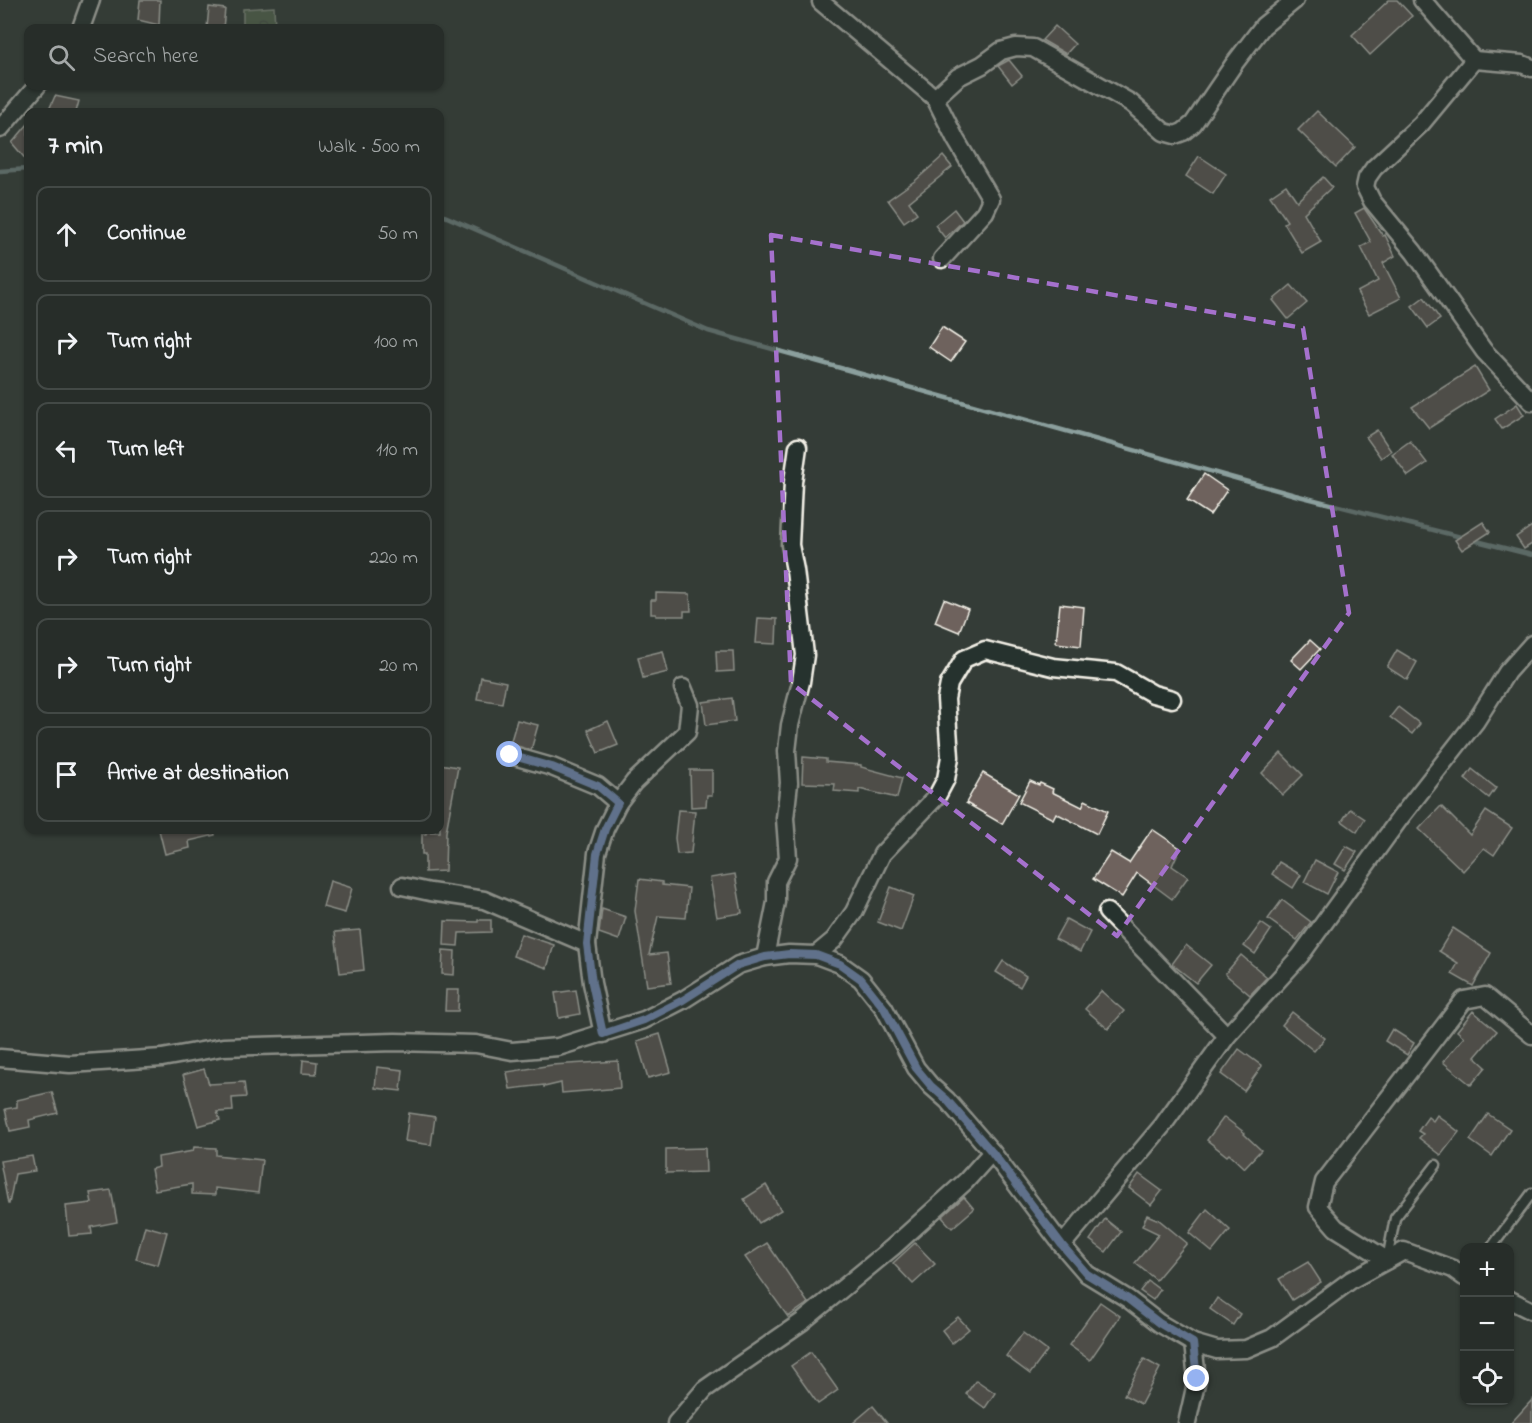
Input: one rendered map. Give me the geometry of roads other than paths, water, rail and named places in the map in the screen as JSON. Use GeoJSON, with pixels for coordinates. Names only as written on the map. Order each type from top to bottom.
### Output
{"type":"FeatureCollection","features":[{"type":"Feature","properties":{"kind":"street"},"geometry":{"type":"LineString","coordinates":[[83,24],[92,0]]}},
{"type":"Feature","properties":{"kind":"street"},"geometry":{"type":"LineString","coordinates":[[935,98],[958,77],[982,65],[1001,51],[1016,47],[1033,48],[1131,103],[1164,132],[1175,135],[1193,124],[1263,26],[1295,0]]}},
{"type":"Feature","properties":{"kind":"street"},"geometry":{"type":"LineString","coordinates":[[1422,0],[1474,60],[1522,64],[1532,68]]}},
{"type":"Feature","properties":{"kind":"street"},"geometry":{"type":"LineString","coordinates":[[821,2],[935,98],[956,140],[991,199],[984,212],[942,259]]}},
{"type":"Feature","properties":{"kind":"street"},"geometry":{"type":"LineString","coordinates":[[1474,60],[1421,124],[1374,168],[1367,177],[1365,187],[1371,201],[1414,252],[1484,351],[1532,402]]}},
{"type":"Feature","properties":{"kind":"street"},"geometry":{"type":"LineString","coordinates":[[0,129],[34,90]]}},
{"type":"Feature","properties":{"kind":"street"},"geometry":{"type":"LineString","coordinates":[[765,957],[776,902],[776,882],[788,858],[785,818],[789,783],[787,751],[805,654],[790,544],[793,482],[798,447]]}},
{"type":"Feature","properties":{"kind":"street"},"geometry":{"type":"LineString","coordinates":[[1062,1245],[1163,1125],[1227,1036],[1300,956],[1400,818],[1476,721],[1508,672],[1532,644]]}},
{"type":"Feature","properties":{"kind":"street"},"geometry":{"type":"LineString","coordinates":[[816,955],[834,940],[854,912],[882,854],[937,796],[946,779],[950,757],[946,699],[949,684],[964,659],[985,650],[1053,667],[1116,673],[1153,694],[1172,699]]}},
{"type":"Feature","properties":{"kind":"street"},"geometry":{"type":"LineString","coordinates":[[603,1034],[592,983],[587,944],[597,854],[605,829],[618,803],[634,782],[687,732],[690,705],[683,688]]}},
{"type":"Feature","properties":{"kind":"street"},"geometry":{"type":"LineString","coordinates":[[510,755],[552,767],[598,786],[618,803]]}},
{"type":"Feature","properties":{"kind":"street"},"geometry":{"type":"LineString","coordinates":[[402,886],[484,900],[587,944]]}},
{"type":"Feature","properties":{"kind":"street"},"geometry":{"type":"LineString","coordinates":[[1107,912],[1227,1036]]}},
{"type":"Feature","properties":{"kind":"street"},"geometry":{"type":"LineString","coordinates":[[0,1058],[70,1064],[162,1058],[223,1047],[395,1042],[476,1044],[512,1051],[558,1047],[644,1020],[683,1000],[738,965],[765,957],[789,954],[816,955],[840,964],[861,979],[884,1008],[916,1068],[992,1152],[1062,1245],[1087,1274],[1193,1343],[1216,1350],[1246,1348],[1272,1338],[1351,1280],[1404,1251],[1454,1269],[1460,1274]]}},
{"type":"Feature","properties":{"kind":"street"},"geometry":{"type":"LineString","coordinates":[[1387,1260],[1336,1228],[1318,1207],[1324,1182],[1464,1000],[1485,996],[1532,1035]]}},
{"type":"Feature","properties":{"kind":"street"},"geometry":{"type":"LineString","coordinates":[[676,1423],[705,1389],[803,1321],[893,1247],[966,1181],[992,1152]]}},
{"type":"Feature","properties":{"kind":"street"},"geometry":{"type":"LineString","coordinates":[[1514,1302],[1532,1311]]}},
{"type":"Feature","properties":{"kind":"street"},"geometry":{"type":"LineString","coordinates":[[1187,1423],[1197,1379],[1193,1343]]}},
{"type":"Feature","properties":{"kind":"lane"},"geometry":{"type":"LineString","coordinates":[[1387,1260],[1395,1218],[1436,1165]]}},
{"type":"Feature","properties":{"kind":"lane"},"geometry":{"type":"LineString","coordinates":[[1495,1243],[1532,1192]]}},
{"type":"Feature","properties":{"kind":"waterway"},"geometry":{"type":"LineString","coordinates":[[0,171],[24,169]]}},
{"type":"Feature","properties":{"kind":"waterway"},"geometry":{"type":"LineString","coordinates":[[444,216],[708,331],[1295,495],[1532,555]]}}]}
